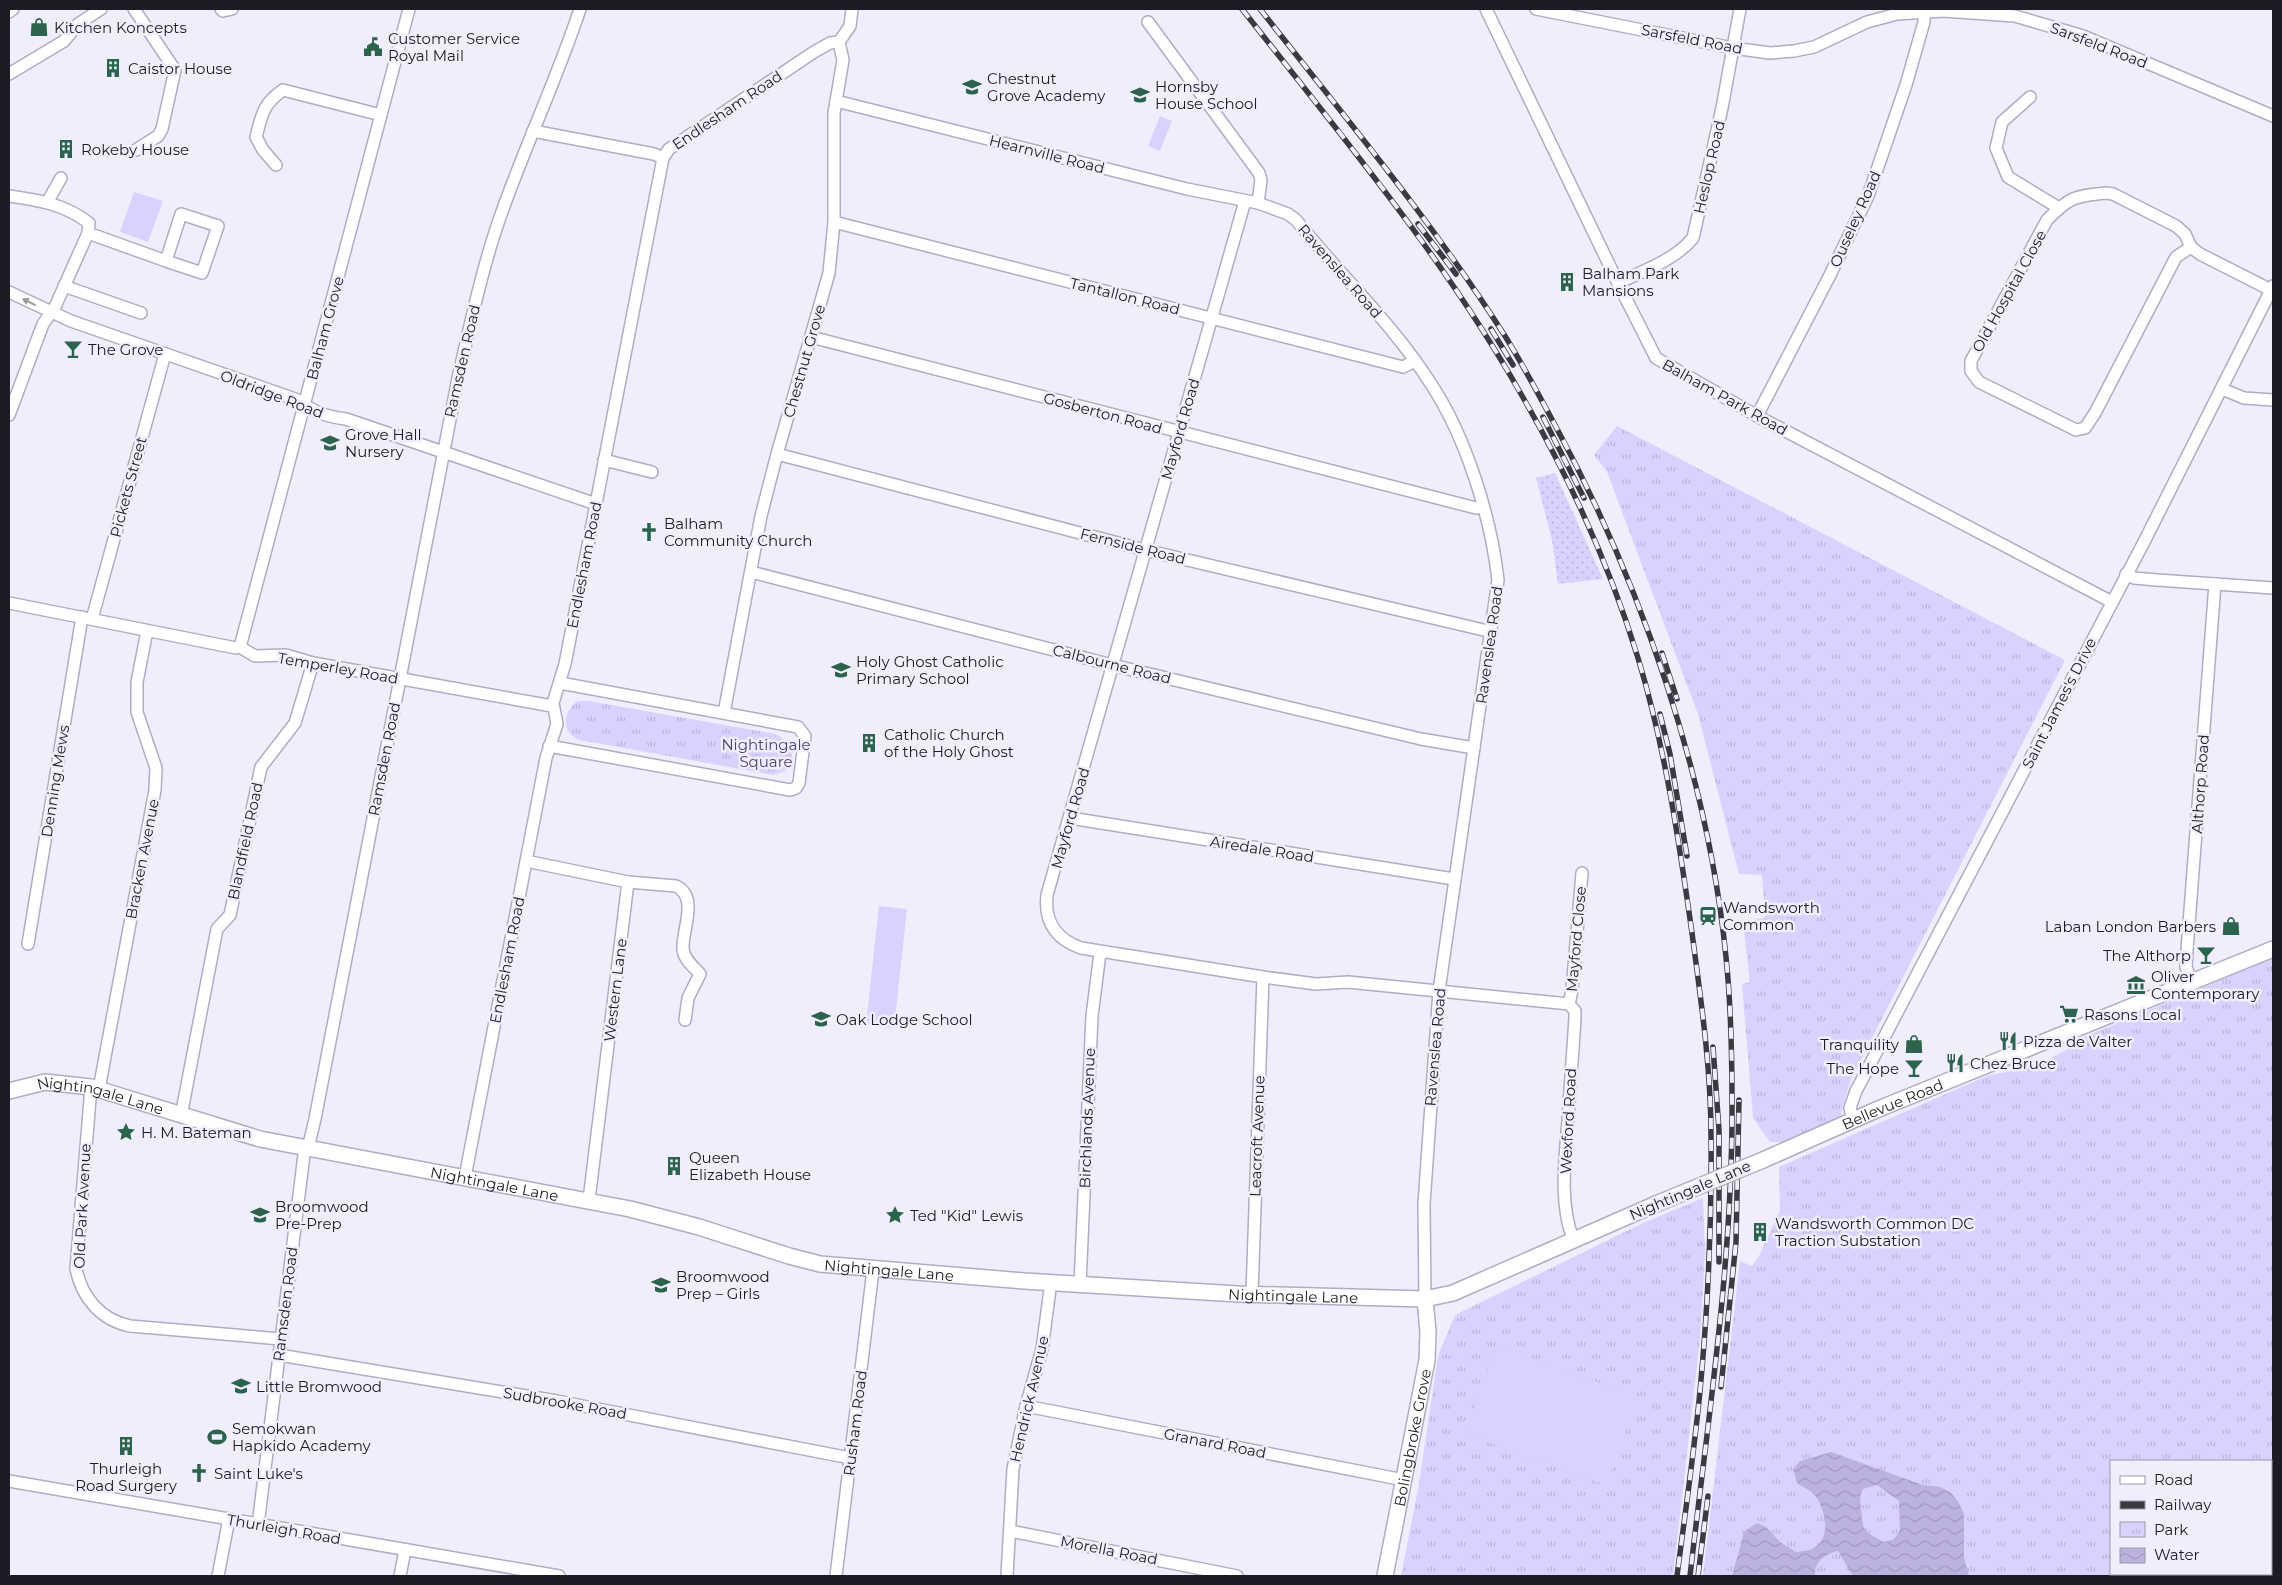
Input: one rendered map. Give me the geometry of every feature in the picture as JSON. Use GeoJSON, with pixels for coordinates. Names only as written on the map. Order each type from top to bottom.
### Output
{"type":"FeatureCollection","features":[{"type":"Feature","properties":{"kind":"main road","name":"Bellevue Road"},"geometry":{"type":"LineString","coordinates":[[1763,1160],[1853,1120],[2273,948]]}},
{"type":"Feature","properties":{"kind":"main road","name":"Nightingale Lane"},"geometry":{"type":"LineString","coordinates":[[9,1091],[45,1082],[95,1088],[260,1139],[630,1208],[699,1226],[820,1264],[873,1270],[1252,1294],[1425,1299],[1453,1293],[1573,1239],[1763,1160]]}},
{"type":"Feature","properties":{"kind":"main road","name":"Bolingbroke Grove"},"geometry":{"type":"LineString","coordinates":[[1385,1576],[1427,1360],[1428,1332],[1425,1299]]}},
{"type":"Feature","properties":{"kind":"street"},"geometry":{"type":"LineString","coordinates":[[9,12],[13,9]]}},
{"type":"Feature","properties":{"kind":"street"},"geometry":{"type":"LineString","coordinates":[[9,74],[64,41],[78,24],[101,9]]}},
{"type":"Feature","properties":{"kind":"street"},"geometry":{"type":"LineString","coordinates":[[135,9],[175,70],[162,129],[158,136],[136,150]]}},
{"type":"Feature","properties":{"kind":"street"},"geometry":{"type":"LineString","coordinates":[[221,9],[223,11],[232,9]]}},
{"type":"Feature","properties":{"kind":"street","name":"Balham Grove"},"geometry":{"type":"LineString","coordinates":[[240,647],[409,9]]}},
{"type":"Feature","properties":{"kind":"street","name":"Ramsden Road"},"geometry":{"type":"LineString","coordinates":[[258,1525],[303,1160],[315,1119],[442,451],[480,284],[498,224],[533,131],[566,53],[580,9]]}},
{"type":"Feature","properties":{"kind":"street"},"geometry":{"type":"LineString","coordinates":[[838,42],[850,26],[852,9]]}},
{"type":"Feature","properties":{"kind":"street","name":"Balham Park Road"},"geometry":{"type":"LineString","coordinates":[[1486,9],[1618,284],[1656,358],[1757,416],[2112,602]]}},
{"type":"Feature","properties":{"kind":"street","name":"Sarsfeld Road"},"geometry":{"type":"LineString","coordinates":[[1536,9],[1733,48],[1770,52],[1794,51],[1814,47],[1867,22],[1896,14],[1924,11],[2015,16],[2083,36],[2273,116]]}},
{"type":"Feature","properties":{"kind":"street","name":"Heslop Road"},"geometry":{"type":"LineString","coordinates":[[1618,284],[1671,257],[1685,247],[1693,238],[1722,108],[1740,9]]}},
{"type":"Feature","properties":{"kind":"street","name":"Ouseley Road"},"geometry":{"type":"LineString","coordinates":[[1757,416],[1830,276],[1868,196],[1906,85],[1924,22],[1924,11]]}},
{"type":"Feature","properties":{"kind":"street"},"geometry":{"type":"LineString","coordinates":[[1148,22],[1259,172],[1261,180],[1258,203]]}},
{"type":"Feature","properties":{"kind":"street","name":"Chestnut Grove"},"geometry":{"type":"LineString","coordinates":[[724,713],[761,516],[829,273],[834,222],[833,172],[836,101],[842,60],[838,42]]}},
{"type":"Feature","properties":{"kind":"street","name":"Endlesham Road"},"geometry":{"type":"LineString","coordinates":[[465,1177],[549,746],[557,724],[552,706],[560,683],[663,158],[669,150],[814,52],[830,43],[838,42]]}},
{"type":"Feature","properties":{"kind":"street"},"geometry":{"type":"LineString","coordinates":[[276,165],[263,150],[256,137],[264,108],[270,99],[283,90],[381,115]]}},
{"type":"Feature","properties":{"kind":"street"},"geometry":{"type":"LineString","coordinates":[[2030,97],[2002,122],[1996,148],[2008,177],[2060,208]]}},
{"type":"Feature","properties":{"kind":"street","name":"Hearnville Road"},"geometry":{"type":"LineString","coordinates":[[836,101],[1187,189],[1258,203]]}},
{"type":"Feature","properties":{"kind":"street"},"geometry":{"type":"LineString","coordinates":[[533,131],[654,154],[663,158]]}},
{"type":"Feature","properties":{"kind":"street"},"geometry":{"type":"LineString","coordinates":[[48,201],[61,178]]}},
{"type":"Feature","properties":{"kind":"street","name":"Old Hospital Close"},"geometry":{"type":"LineString","coordinates":[[2191,247],[2176,257],[2088,424],[2082,429],[2073,429],[1979,382],[1974,376],[1970,367],[1971,361],[2047,220],[2079,195],[2113,194],[2176,226],[2185,234],[2191,247],[2200,254],[2272,288]]}},
{"type":"Feature","properties":{"kind":"street"},"geometry":{"type":"LineString","coordinates":[[9,196],[48,201],[78,214],[89,223],[88,233],[55,307],[43,324],[9,414]]}},
{"type":"Feature","properties":{"kind":"street","name":"Mayford Road"},"geometry":{"type":"LineString","coordinates":[[1245,201],[1047,895],[1048,916],[1051,927],[1068,944],[1100,953],[1316,984],[1348,982],[1569,1004]]}},
{"type":"Feature","properties":{"kind":"street","name":"Ravenslea Road"},"geometry":{"type":"LineString","coordinates":[[1258,203],[1288,214],[1296,220],[1415,361],[1432,384],[1458,435],[1483,507],[1492,540],[1498,580],[1492,632],[1454,879],[1439,991],[1424,1204],[1425,1299]]}},
{"type":"Feature","properties":{"kind":"street"},"geometry":{"type":"LineString","coordinates":[[88,233],[166,261],[202,273],[218,226],[181,214],[166,261]]}},
{"type":"Feature","properties":{"kind":"street","name":"Tantallon Road"},"geometry":{"type":"LineString","coordinates":[[834,222],[1402,367],[1415,361]]}},
{"type":"Feature","properties":{"kind":"street"},"geometry":{"type":"LineString","coordinates":[[64,286],[142,313]]}},
{"type":"Feature","properties":{"kind":"street","name":"Saint James's Drive"},"geometry":{"type":"LineString","coordinates":[[1853,1120],[1850,1108],[1856,1092],[2112,602],[2272,288]]}},
{"type":"Feature","properties":{"kind":"street","name":"Oldridge Road"},"geometry":{"type":"LineString","coordinates":[[9,292],[50,312],[298,400],[305,406],[331,417],[346,418],[596,504]]}},
{"type":"Feature","properties":{"kind":"street","name":"Gosberton Road"},"geometry":{"type":"LineString","coordinates":[[811,337],[1476,508],[1483,507]]}},
{"type":"Feature","properties":{"kind":"street","name":"Pickets Street"},"geometry":{"type":"LineString","coordinates":[[87,618],[165,354]]}},
{"type":"Feature","properties":{"kind":"street"},"geometry":{"type":"LineString","coordinates":[[2222,389],[2244,398],[2273,400]]}},
{"type":"Feature","properties":{"kind":"street","name":"Fernside Road"},"geometry":{"type":"LineString","coordinates":[[777,454],[1145,550],[1492,632]]}},
{"type":"Feature","properties":{"kind":"street"},"geometry":{"type":"LineString","coordinates":[[604,460],[652,472]]}},
{"type":"Feature","properties":{"kind":"street","name":"Calbourne Road"},"geometry":{"type":"LineString","coordinates":[[752,572],[1112,665],[1421,739],[1474,748]]}},
{"type":"Feature","properties":{"kind":"street"},"geometry":{"type":"LineString","coordinates":[[2126,574],[2134,578],[2273,588]]}},
{"type":"Feature","properties":{"kind":"street","name":"Althorp Road"},"geometry":{"type":"LineString","coordinates":[[2192,982],[2186,967],[2215,584]]}},
{"type":"Feature","properties":{"kind":"street","name":"Temperley Road"},"geometry":{"type":"LineString","coordinates":[[9,606],[87,618],[236,648],[240,647],[256,656],[286,655],[399,679],[552,706]]}},
{"type":"Feature","properties":{"kind":"street","name":"Denning Mews"},"geometry":{"type":"LineString","coordinates":[[28,944],[87,618]]}},
{"type":"Feature","properties":{"kind":"street","name":"Bracken Avenue"},"geometry":{"type":"LineString","coordinates":[[95,1088],[155,790],[156,768],[137,712],[138,682],[147,631]]}},
{"type":"Feature","properties":{"kind":"street","name":"Blandfield Road"},"geometry":{"type":"LineString","coordinates":[[181,1116],[218,929],[230,915],[261,768],[296,723],[313,662]]}},
{"type":"Feature","properties":{"kind":"street"},"geometry":{"type":"LineString","coordinates":[[549,746],[790,790],[796,788],[800,783],[805,741],[805,736],[801,729],[560,683]]}},
{"type":"Feature","properties":{"kind":"street","name":"Airedale Road"},"geometry":{"type":"LineString","coordinates":[[1070,818],[1454,879]]}},
{"type":"Feature","properties":{"kind":"street"},"geometry":{"type":"LineString","coordinates":[[526,862],[628,882],[676,886],[682,889],[686,894],[688,910],[682,948],[685,957],[700,974],[688,998],[685,1020]]}},
{"type":"Feature","properties":{"kind":"street","name":"Mayford Close"},"geometry":{"type":"LineString","coordinates":[[1569,1004],[1572,990],[1582,873]]}},
{"type":"Feature","properties":{"kind":"street","name":"Western Lane"},"geometry":{"type":"LineString","coordinates":[[589,1200],[628,882]]}},
{"type":"Feature","properties":{"kind":"street","name":"Birchlands Avenue"},"geometry":{"type":"LineString","coordinates":[[1080,1284],[1092,1016],[1100,953]]}},
{"type":"Feature","properties":{"kind":"street","name":"Leacroft Avenue"},"geometry":{"type":"LineString","coordinates":[[1252,1294],[1262,977]]}},
{"type":"Feature","properties":{"kind":"street","name":"Wexford Road"},"geometry":{"type":"LineString","coordinates":[[1569,1004],[1575,1011],[1575,1017],[1565,1190],[1569,1226],[1573,1239]]}},
{"type":"Feature","properties":{"kind":"street","name":"Old Park Avenue"},"geometry":{"type":"LineString","coordinates":[[95,1088],[76,1269],[83,1289],[94,1307],[110,1320],[130,1326],[281,1339]]}},
{"type":"Feature","properties":{"kind":"street","name":"Rusham Road"},"geometry":{"type":"LineString","coordinates":[[836,1576],[873,1270]]}},
{"type":"Feature","properties":{"kind":"street","name":"Hendrick Avenue"},"geometry":{"type":"LineString","coordinates":[[1007,1576],[1013,1469],[1026,1406],[1042,1348],[1051,1282]]}},
{"type":"Feature","properties":{"kind":"street","name":"Sudbrooke Road"},"geometry":{"type":"LineString","coordinates":[[279,1355],[557,1400],[850,1458]]}},
{"type":"Feature","properties":{"kind":"street","name":"Granard Road"},"geometry":{"type":"LineString","coordinates":[[1026,1406],[1404,1480]]}},
{"type":"Feature","properties":{"kind":"street","name":"Thurleigh Road"},"geometry":{"type":"LineString","coordinates":[[9,1481],[405,1550],[525,1573],[559,1576]]}},
{"type":"Feature","properties":{"kind":"street"},"geometry":{"type":"LineString","coordinates":[[218,1576],[229,1519]]}},
{"type":"Feature","properties":{"kind":"street","name":"Morella Road"},"geometry":{"type":"LineString","coordinates":[[1010,1531],[1237,1576]]}},
{"type":"Feature","properties":{"kind":"street"},"geometry":{"type":"LineString","coordinates":[[400,1576],[405,1550]]}},
{"type":"Feature","properties":{"kind":"green space"},"geometry":{"type":"Polygon","coordinates":[[[1160,116],[1172,121],[1160,151],[1148,146],[1160,116]]]}},
{"type":"Feature","properties":{"kind":"green space"},"geometry":{"type":"Polygon","coordinates":[[[134,192],[163,201],[148,242],[120,232],[134,192]]]}},
{"type":"Feature","properties":{"kind":"green space","name":"Wandsworth Common"},"geometry":{"type":"Polygon","coordinates":[[[1617,426],[2065,660],[1851,1079],[1840,1117],[1783,1142],[1770,1142],[1753,1118],[1742,984],[1750,982],[1743,922],[1765,918],[1762,875],[1739,874],[1698,714],[1607,472],[1594,455],[1617,426]]]}},
{"type":"Feature","properties":{"kind":"green space"},"geometry":{"type":"Polygon","coordinates":[[[1555,473],[1603,579],[1558,584],[1552,540],[1536,478],[1555,473]]]}},
{"type":"Feature","properties":{"kind":"green space","name":"Nightingale Square"},"geometry":{"type":"Polygon","coordinates":[[[578,701],[589,701],[776,734],[790,744],[793,761],[785,771],[773,775],[580,740],[569,733],[566,722],[569,710],[578,701]]]}},
{"type":"Feature","properties":{"kind":"green space"},"geometry":{"type":"Polygon","coordinates":[[[879,906],[907,909],[894,1028],[866,1024],[879,906]]]}},
{"type":"Feature","properties":{"kind":"green space"},"geometry":{"type":"Polygon","coordinates":[[[2273,958],[2273,1576],[1703,1576],[1740,1261],[1752,1266],[1759,1256],[1780,1210],[1779,1167],[1989,1075],[2041,1064],[2071,1047],[2070,1043],[2273,958]]]}},
{"type":"Feature","properties":{"kind":"green space"},"geometry":{"type":"Polygon","coordinates":[[[1703,1198],[1705,1253],[1700,1339],[1673,1576],[1401,1576],[1419,1484],[1438,1356],[1455,1315],[1641,1224],[1703,1198]]]}},
{"type":"Feature","properties":{"kind":"green space"},"geometry":{"type":"Polygon","coordinates":[[[1496,1345],[1638,1397],[1606,1485],[1465,1434],[1496,1345]]]}},
{"type":"Feature","properties":{"kind":"water"},"geometry":{"type":"Polygon","coordinates":[[[1831,1452],[1923,1485],[1940,1487],[1950,1492],[1958,1501],[1964,1514],[1964,1557],[1969,1576],[1853,1576],[1838,1551],[1821,1559],[1816,1567],[1815,1576],[1732,1576],[1744,1532],[1757,1523],[1766,1527],[1780,1542],[1796,1552],[1812,1549],[1822,1539],[1825,1525],[1820,1503],[1812,1493],[1797,1483],[1793,1469],[1800,1461],[1831,1452]],[[1877,1485],[1863,1489],[1860,1501],[1862,1522],[1865,1530],[1884,1542],[1894,1539],[1900,1531],[1899,1501],[1877,1485]]]}},
{"type":"Feature","properties":{"kind":"railway"},"geometry":{"type":"LineString","coordinates":[[1242,9],[1389,196],[1491,343],[1539,425],[1587,523],[1615,590],[1648,692],[1664,760],[1682,864],[1702,1009],[1711,1111],[1710,1232],[1705,1327],[1695,1437],[1677,1576]]}},
{"type":"Feature","properties":{"kind":"railway"},"geometry":{"type":"LineString","coordinates":[[1260,9],[1418,210],[1477,293],[1518,358],[1586,486],[1615,550],[1642,615],[1687,751],[1704,820],[1717,889],[1728,975],[1732,1084],[1731,1162],[1724,1280],[1690,1576]]}},
{"type":"Feature","properties":{"kind":"railway"},"geometry":{"type":"LineString","coordinates":[[1418,224],[1456,274]]}},
{"type":"Feature","properties":{"kind":"railway"},"geometry":{"type":"LineString","coordinates":[[1491,329],[1513,365]]}},
{"type":"Feature","properties":{"kind":"railway"},"geometry":{"type":"LineString","coordinates":[[1543,417],[1584,498]]}},
{"type":"Feature","properties":{"kind":"railway"},"geometry":{"type":"LineString","coordinates":[[1662,653],[1677,699]]}},
{"type":"Feature","properties":{"kind":"railway"},"geometry":{"type":"LineString","coordinates":[[1660,714],[1670,754],[1687,856]]}},
{"type":"Feature","properties":{"kind":"railway"},"geometry":{"type":"LineString","coordinates":[[1713,1047],[1719,1130],[1719,1262]]}},
{"type":"Feature","properties":{"kind":"railway"},"geometry":{"type":"LineString","coordinates":[[1721,1387],[1736,1242],[1739,1100]]}},
{"type":"Feature","properties":{"kind":"railway"},"geometry":{"type":"LineString","coordinates":[[1698,1576],[1708,1496]]}},
{"type":"Feature","properties":{"kind":"place","name":"Kitchen Koncepts"},"geometry":{"type":"Point","coordinates":[39,27]}},
{"type":"Feature","properties":{"kind":"place","name":"Customer Service Royal Mail"},"geometry":{"type":"Point","coordinates":[373,47]}},
{"type":"Feature","properties":{"kind":"place","name":"Caistor House"},"geometry":{"type":"Point","coordinates":[113,68]}},
{"type":"Feature","properties":{"kind":"place","name":"Chestnut Grove Academy"},"geometry":{"type":"Point","coordinates":[972,87]}},
{"type":"Feature","properties":{"kind":"place","name":"Hornsby House School"},"geometry":{"type":"Point","coordinates":[1140,95]}},
{"type":"Feature","properties":{"kind":"place","name":"Rokeby House"},"geometry":{"type":"Point","coordinates":[66,149]}},
{"type":"Feature","properties":{"kind":"place","name":"Balham Park Mansions"},"geometry":{"type":"Point","coordinates":[1567,282]}},
{"type":"Feature","properties":{"kind":"place","name":"The Grove"},"geometry":{"type":"Point","coordinates":[73,349]}},
{"type":"Feature","properties":{"kind":"place","name":"Grove Hall Nursery"},"geometry":{"type":"Point","coordinates":[330,443]}},
{"type":"Feature","properties":{"kind":"place","name":"Balham Community Church"},"geometry":{"type":"Point","coordinates":[649,532]}},
{"type":"Feature","properties":{"kind":"place","name":"Holy Ghost Catholic Primary School"},"geometry":{"type":"Point","coordinates":[841,670]}},
{"type":"Feature","properties":{"kind":"place","name":"Catholic Church of the Holy Ghost"},"geometry":{"type":"Point","coordinates":[869,743]}},
{"type":"Feature","properties":{"kind":"place","name":"Wandsworth Common"},"geometry":{"type":"Point","coordinates":[1708,916]}},
{"type":"Feature","properties":{"kind":"place","name":"Laban London Barbers"},"geometry":{"type":"Point","coordinates":[2231,926]}},
{"type":"Feature","properties":{"kind":"place","name":"The Althorp"},"geometry":{"type":"Point","coordinates":[2206,955]}},
{"type":"Feature","properties":{"kind":"place","name":"Oliver Contemporary"},"geometry":{"type":"Point","coordinates":[2136,985]}},
{"type":"Feature","properties":{"kind":"place","name":"Rasons Local"},"geometry":{"type":"Point","coordinates":[2069,1014]}},
{"type":"Feature","properties":{"kind":"place","name":"Oak Lodge School"},"geometry":{"type":"Point","coordinates":[821,1019]}},
{"type":"Feature","properties":{"kind":"place","name":"Pizza de Valter"},"geometry":{"type":"Point","coordinates":[2008,1041]}},
{"type":"Feature","properties":{"kind":"place","name":"Tranquility"},"geometry":{"type":"Point","coordinates":[1914,1044]}},
{"type":"Feature","properties":{"kind":"place","name":"Chez Bruce"},"geometry":{"type":"Point","coordinates":[1955,1063]}},
{"type":"Feature","properties":{"kind":"place","name":"The Hope"},"geometry":{"type":"Point","coordinates":[1914,1068]}},
{"type":"Feature","properties":{"kind":"place","name":"H. M. Bateman"},"geometry":{"type":"Point","coordinates":[126,1132]}},
{"type":"Feature","properties":{"kind":"place","name":"Queen Elizabeth House"},"geometry":{"type":"Point","coordinates":[674,1166]}},
{"type":"Feature","properties":{"kind":"place","name":"Broomwood Pre-Prep"},"geometry":{"type":"Point","coordinates":[260,1215]}},
{"type":"Feature","properties":{"kind":"place","name":"Ted \"Kid\" Lewis"},"geometry":{"type":"Point","coordinates":[895,1215]}},
{"type":"Feature","properties":{"kind":"place","name":"Wandsworth Common DC Traction Substation"},"geometry":{"type":"Point","coordinates":[1760,1232]}},
{"type":"Feature","properties":{"kind":"place","name":"Broomwood Prep – Girls"},"geometry":{"type":"Point","coordinates":[661,1285]}},
{"type":"Feature","properties":{"kind":"place","name":"Little Bromwood"},"geometry":{"type":"Point","coordinates":[241,1386]}},
{"type":"Feature","properties":{"kind":"place","name":"Semokwan Hapkido Academy"},"geometry":{"type":"Point","coordinates":[217,1437]}},
{"type":"Feature","properties":{"kind":"place","name":"Thurleigh Road Surgery"},"geometry":{"type":"Point","coordinates":[126,1446]}},
{"type":"Feature","properties":{"kind":"place","name":"Saint Luke's"},"geometry":{"type":"Point","coordinates":[199,1473]}}]}
